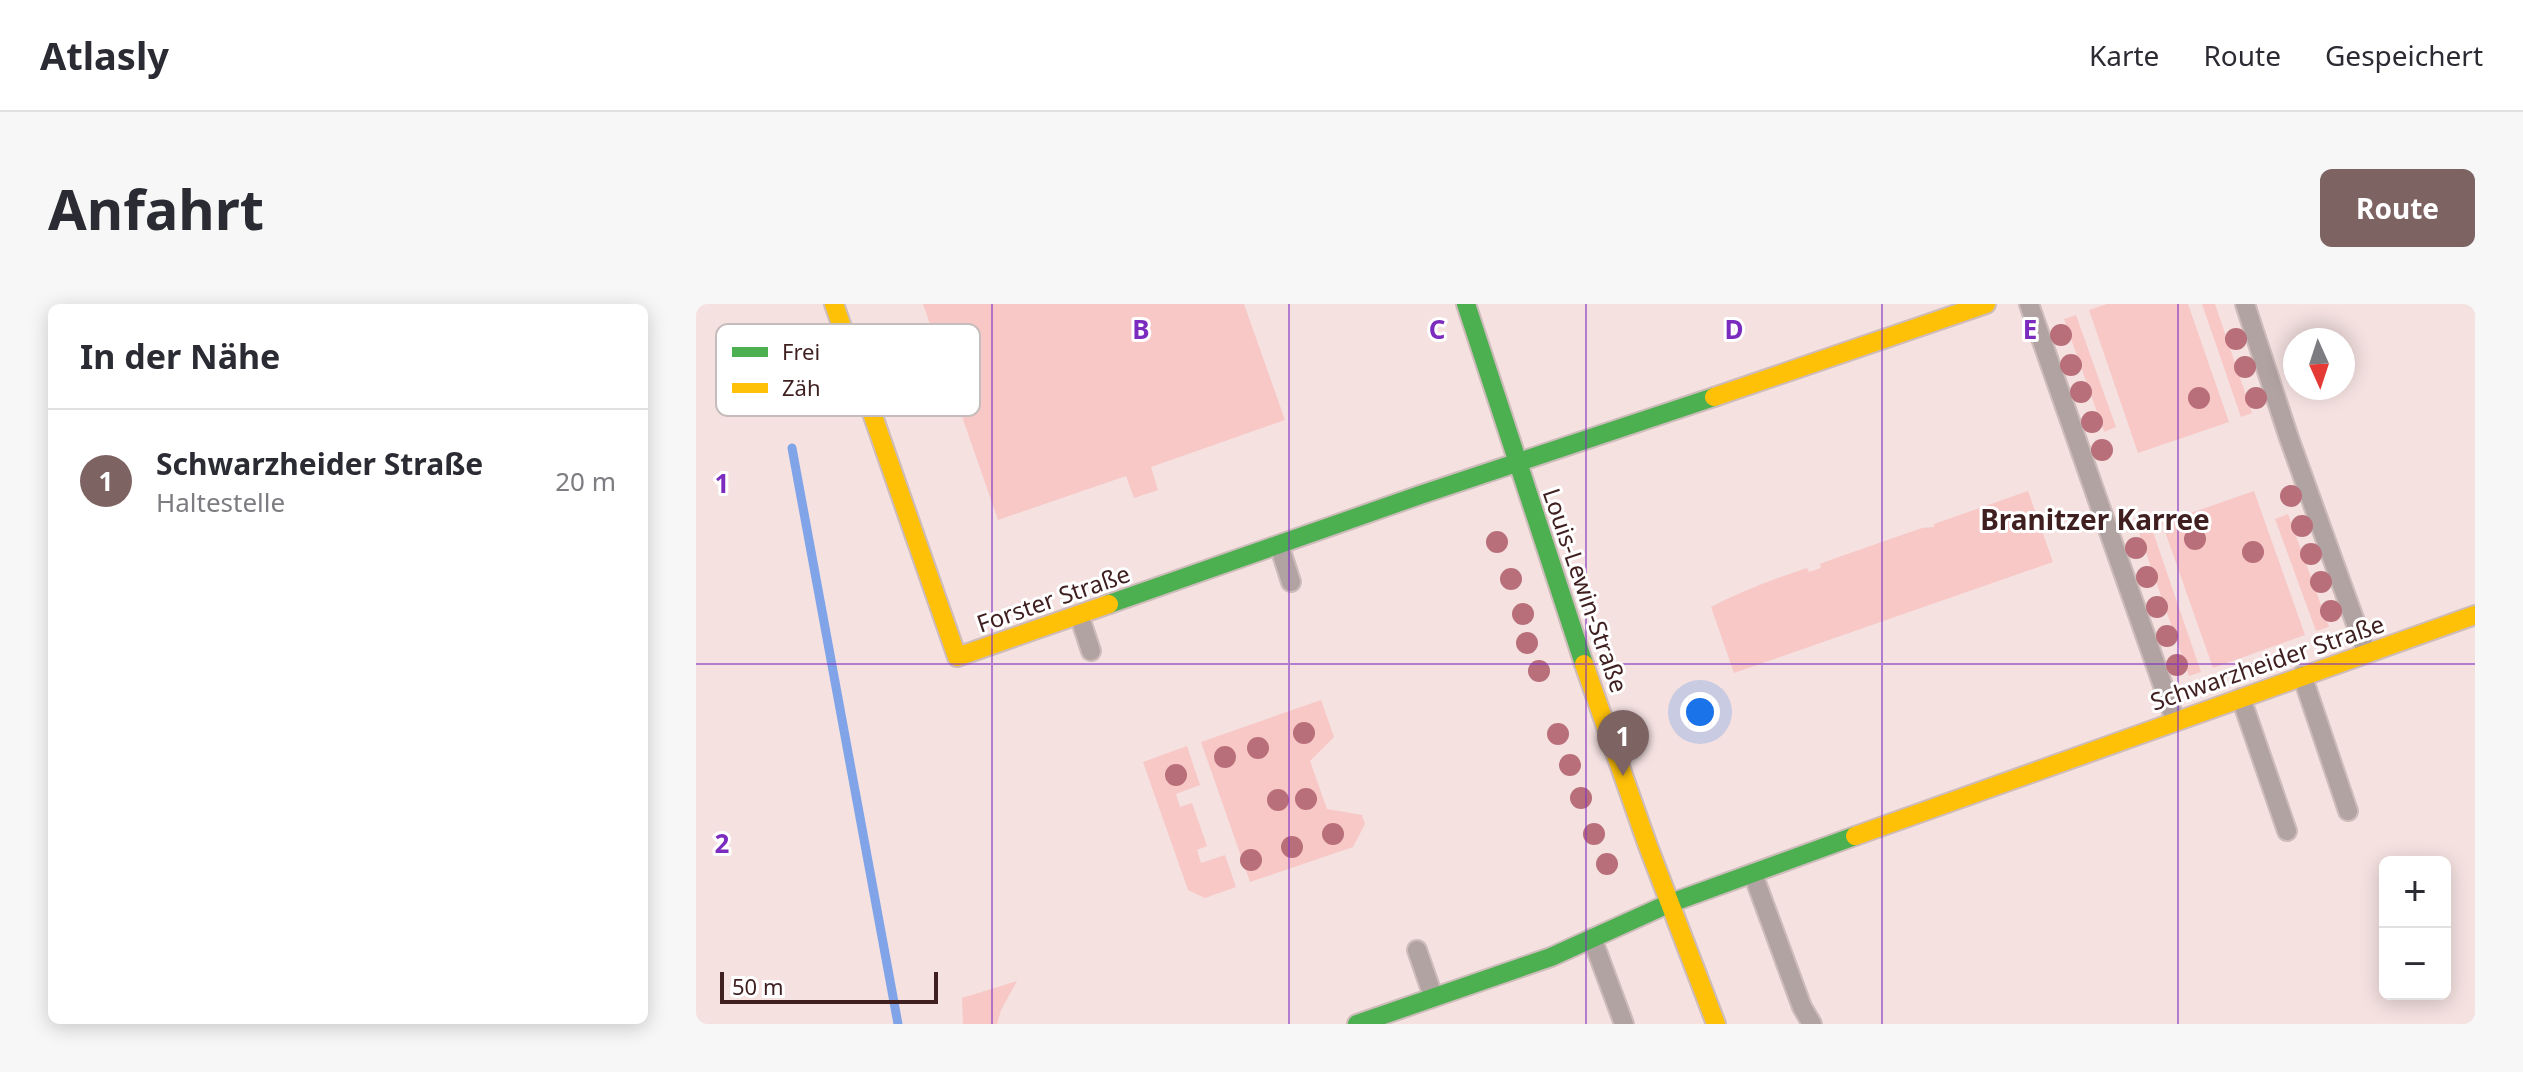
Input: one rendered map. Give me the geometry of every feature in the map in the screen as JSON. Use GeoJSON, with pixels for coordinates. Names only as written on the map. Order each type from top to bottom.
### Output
{"type":"FeatureCollection","features":[{"type":"Feature","properties":{"kind":"street","name":"Forster Straße"},"geometry":{"type":"LineString","coordinates":[[834,304],[841,324]]}},
{"type":"Feature","properties":{"kind":"street","name":"Louis-Lewin-Straße"},"geometry":{"type":"LineString","coordinates":[[1466,304],[1668,904],[1716,1024]]}},
{"type":"Feature","properties":{"kind":"street","name":"Forster Straße"},"geometry":{"type":"LineString","coordinates":[[873,416],[957,657],[1462,480],[1518,464],[1986,304]]}},
{"type":"Feature","properties":{"kind":"street","name":"Schwarzheider Straße"},"geometry":{"type":"LineString","coordinates":[[1357,1024],[1551,957],[1668,904],[2475,615]]}},
{"type":"Feature","properties":{"kind":"lane"},"geometry":{"type":"LineString","coordinates":[[2029,304],[2175,720]]}},
{"type":"Feature","properties":{"kind":"lane"},"geometry":{"type":"LineString","coordinates":[[2245,304],[2289,438],[2366,652]]}},
{"type":"Feature","properties":{"kind":"lane"},"geometry":{"type":"LineString","coordinates":[[1279,545],[1291,582]]}},
{"type":"Feature","properties":{"kind":"lane"},"geometry":{"type":"LineString","coordinates":[[1079,615],[1091,651]]}},
{"type":"Feature","properties":{"kind":"lane"},"geometry":{"type":"LineString","coordinates":[[2302,675],[2348,811]]}},
{"type":"Feature","properties":{"kind":"lane"},"geometry":{"type":"LineString","coordinates":[[2241,697],[2287,831]]}},
{"type":"Feature","properties":{"kind":"lane"},"geometry":{"type":"LineString","coordinates":[[1753,874],[1802,1007],[1812,1024]]}},
{"type":"Feature","properties":{"kind":"lane"},"geometry":{"type":"LineString","coordinates":[[1592,938],[1624,1024]]}},
{"type":"Feature","properties":{"kind":"lane"},"geometry":{"type":"LineString","coordinates":[[1417,950],[1433,996]]}},
{"type":"Feature","properties":{"kind":"shaded area"},"geometry":{"type":"Polygon","coordinates":[[[923,304],[1244,304],[1285,420],[1151,467],[1158,490],[1134,498],[1126,476],[998,520],[962,416],[980,416],[980,324],[930,324],[923,304]]]}},
{"type":"Feature","properties":{"kind":"shaded area"},"geometry":{"type":"Polygon","coordinates":[[[2107,304],[2188,304],[2229,422],[2138,453],[2089,310],[2107,304]]]}},
{"type":"Feature","properties":{"kind":"shaded area"},"geometry":{"type":"Polygon","coordinates":[[[2202,304],[2215,304],[2252,413],[2241,417],[2202,304]]]}},
{"type":"Feature","properties":{"kind":"shaded area"},"geometry":{"type":"Polygon","coordinates":[[[2076,315],[2116,427],[2104,432],[2064,319],[2076,315]]]}},
{"type":"Feature","properties":{"kind":"shaded area"},"geometry":{"type":"Polygon","coordinates":[[[2028,491],[2053,562],[1734,673],[1711,607],[1782,576],[1807,568],[1809,572],[1821,568],[1820,564],[1833,559],[1922,528],[1934,527],[1934,524],[2028,491]]]}},
{"type":"Feature","properties":{"kind":"shaded area"},"geometry":{"type":"Polygon","coordinates":[[[2254,491],[2305,635],[2213,668],[2162,523],[2254,491]]]}},
{"type":"Feature","properties":{"kind":"shaded area"},"geometry":{"type":"Polygon","coordinates":[[[2288,514],[2329,627],[2316,631],[2275,519],[2288,514]]]}},
{"type":"Feature","properties":{"kind":"shaded area"},"geometry":{"type":"Polygon","coordinates":[[[2152,529],[2201,672],[2189,676],[2139,533],[2152,529]]]}},
{"type":"Feature","properties":{"kind":"shaded area"},"geometry":{"type":"Polygon","coordinates":[[[1321,700],[1334,737],[1310,761],[1327,809],[1362,815],[1365,824],[1353,847],[1250,882],[1201,742],[1321,700]]]}},
{"type":"Feature","properties":{"kind":"shaded area"},"geometry":{"type":"Polygon","coordinates":[[[1187,746],[1200,785],[1176,794],[1180,807],[1192,803],[1207,846],[1197,850],[1201,863],[1225,855],[1236,887],[1205,898],[1188,890],[1143,762],[1187,746]]]}},
{"type":"Feature","properties":{"kind":"shaded area"},"geometry":{"type":"Polygon","coordinates":[[[1017,981],[997,1024],[963,1024],[962,998],[1017,981]]]}},
{"type":"Feature","properties":{"kind":"waterway"},"geometry":{"type":"LineString","coordinates":[[792,448],[898,1024]]}},
{"type":"Feature","properties":{"kind":"traffic: fast"},"geometry":{"type":"LineString","coordinates":[[1466,304],[1584,664]]}},
{"type":"Feature","properties":{"kind":"traffic: fast"},"geometry":{"type":"LineString","coordinates":[[1109,604],[1420,495],[1714,397]]}},
{"type":"Feature","properties":{"kind":"traffic: fast"},"geometry":{"type":"LineString","coordinates":[[1357,1024],[1551,957],[1668,904],[1855,836]]}},
{"type":"Feature","properties":{"kind":"traffic: slow"},"geometry":{"type":"LineString","coordinates":[[834,304],[841,324]]}},
{"type":"Feature","properties":{"kind":"traffic: slow"},"geometry":{"type":"LineString","coordinates":[[1714,397],[1986,304]]}},
{"type":"Feature","properties":{"kind":"traffic: slow"},"geometry":{"type":"LineString","coordinates":[[873,416],[957,657],[1109,604]]}},
{"type":"Feature","properties":{"kind":"traffic: slow"},"geometry":{"type":"LineString","coordinates":[[1855,836],[2475,615]]}},
{"type":"Feature","properties":{"kind":"traffic: slow"},"geometry":{"type":"LineString","coordinates":[[1584,664],[1648,846],[1716,1024]]}},
{"type":"Feature","properties":{"kind":"place","name":"Schwarzheider Straße"},"geometry":{"type":"Point","coordinates":[1623,776]}},
{"type":"Feature","properties":{"kind":"district","name":"Branitzer Karree"},"geometry":{"type":"Point","coordinates":[2095,519]}}]}
